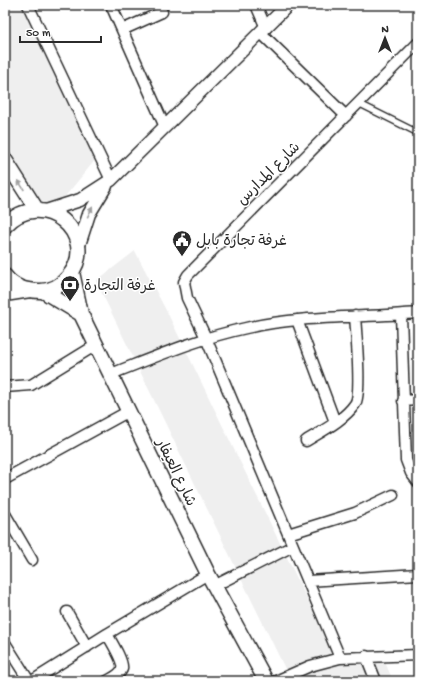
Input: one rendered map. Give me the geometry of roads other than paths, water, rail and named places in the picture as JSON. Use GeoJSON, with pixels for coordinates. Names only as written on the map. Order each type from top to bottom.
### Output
{"type":"FeatureCollection","features":[{"type":"Feature","properties":{"kind":"main road"},"geometry":{"type":"LineString","coordinates":[[5,160],[42,211]]}},
{"type":"Feature","properties":{"kind":"main road"},"geometry":{"type":"LineString","coordinates":[[5,224],[25,212],[42,211],[58,216],[68,224],[75,236],[78,248],[77,261],[72,272],[64,282],[54,288],[37,291]]}},
{"type":"Feature","properties":{"kind":"main road","name":"شارع العيفار"},"geometry":{"type":"LineString","coordinates":[[72,272],[81,314],[211,580],[266,681]]}},
{"type":"Feature","properties":{"kind":"main road"},"geometry":{"type":"LineString","coordinates":[[5,276],[17,287],[37,291],[81,314]]}},
{"type":"Feature","properties":{"kind":"street"},"geometry":{"type":"LineString","coordinates":[[28,5],[111,180]]}},
{"type":"Feature","properties":{"kind":"street"},"geometry":{"type":"LineString","coordinates":[[111,5],[165,127]]}},
{"type":"Feature","properties":{"kind":"street"},"geometry":{"type":"LineString","coordinates":[[256,5],[263,30],[346,116]]}},
{"type":"Feature","properties":{"kind":"street"},"geometry":{"type":"LineString","coordinates":[[42,211],[80,200],[111,180],[288,5]]}},
{"type":"Feature","properties":{"kind":"street"},"geometry":{"type":"LineString","coordinates":[[122,30],[162,12]]}},
{"type":"Feature","properties":{"kind":"street","name":"شارع المدارس"},"geometry":{"type":"LineString","coordinates":[[340,658],[206,338],[187,298],[184,282],[188,275],[418,43]]}},
{"type":"Feature","properties":{"kind":"street"},"geometry":{"type":"LineString","coordinates":[[78,248],[89,214],[111,180]]}},
{"type":"Feature","properties":{"kind":"street"},"geometry":{"type":"LineString","coordinates":[[5,295],[37,291]]}},
{"type":"Feature","properties":{"kind":"street"},"geometry":{"type":"LineString","coordinates":[[111,374],[206,338],[247,327],[297,320],[418,313]]}},
{"type":"Feature","properties":{"kind":"street"},"geometry":{"type":"LineString","coordinates":[[401,315],[406,460],[411,473],[418,482]]}},
{"type":"Feature","properties":{"kind":"street"},"geometry":{"type":"LineString","coordinates":[[306,441],[335,422],[353,407],[358,398],[355,316]]}},
{"type":"Feature","properties":{"kind":"street"},"geometry":{"type":"LineString","coordinates":[[297,320],[335,422]]}},
{"type":"Feature","properties":{"kind":"street"},"geometry":{"type":"LineString","coordinates":[[5,386],[31,385],[96,345]]}},
{"type":"Feature","properties":{"kind":"street"},"geometry":{"type":"LineString","coordinates":[[403,401],[418,400]]}},
{"type":"Feature","properties":{"kind":"street"},"geometry":{"type":"LineString","coordinates":[[5,479],[129,411]]}},
{"type":"Feature","properties":{"kind":"street"},"geometry":{"type":"LineString","coordinates":[[288,534],[355,512],[393,495]]}},
{"type":"Feature","properties":{"kind":"street"},"geometry":{"type":"LineString","coordinates":[[5,514],[32,560]]}},
{"type":"Feature","properties":{"kind":"street"},"geometry":{"type":"LineString","coordinates":[[5,643],[31,681],[107,634],[211,580],[293,546]]}},
{"type":"Feature","properties":{"kind":"street"},"geometry":{"type":"LineString","coordinates":[[308,581],[418,574]]}},
{"type":"Feature","properties":{"kind":"street"},"geometry":{"type":"LineString","coordinates":[[67,612],[87,647]]}},
{"type":"Feature","properties":{"kind":"street"},"geometry":{"type":"LineString","coordinates":[[107,634],[121,662],[122,669],[118,675],[107,681]]}},
{"type":"Feature","properties":{"kind":"street"},"geometry":{"type":"LineString","coordinates":[[276,681],[310,666],[340,658],[418,655]]}},
{"type":"Feature","properties":{"kind":"street"},"geometry":{"type":"LineString","coordinates":[[366,656],[376,681]]}},
{"type":"Feature","properties":{"kind":"lane"},"geometry":{"type":"LineString","coordinates":[[358,102],[418,133]]}},
{"type":"Feature","properties":{"kind":"place","name":"غرفة تجارة بابل"},"geometry":{"type":"Point","coordinates":[182,257]}},
{"type":"Feature","properties":{"kind":"place","name":"غرفة التجارة"},"geometry":{"type":"Point","coordinates":[70,302]}}]}
